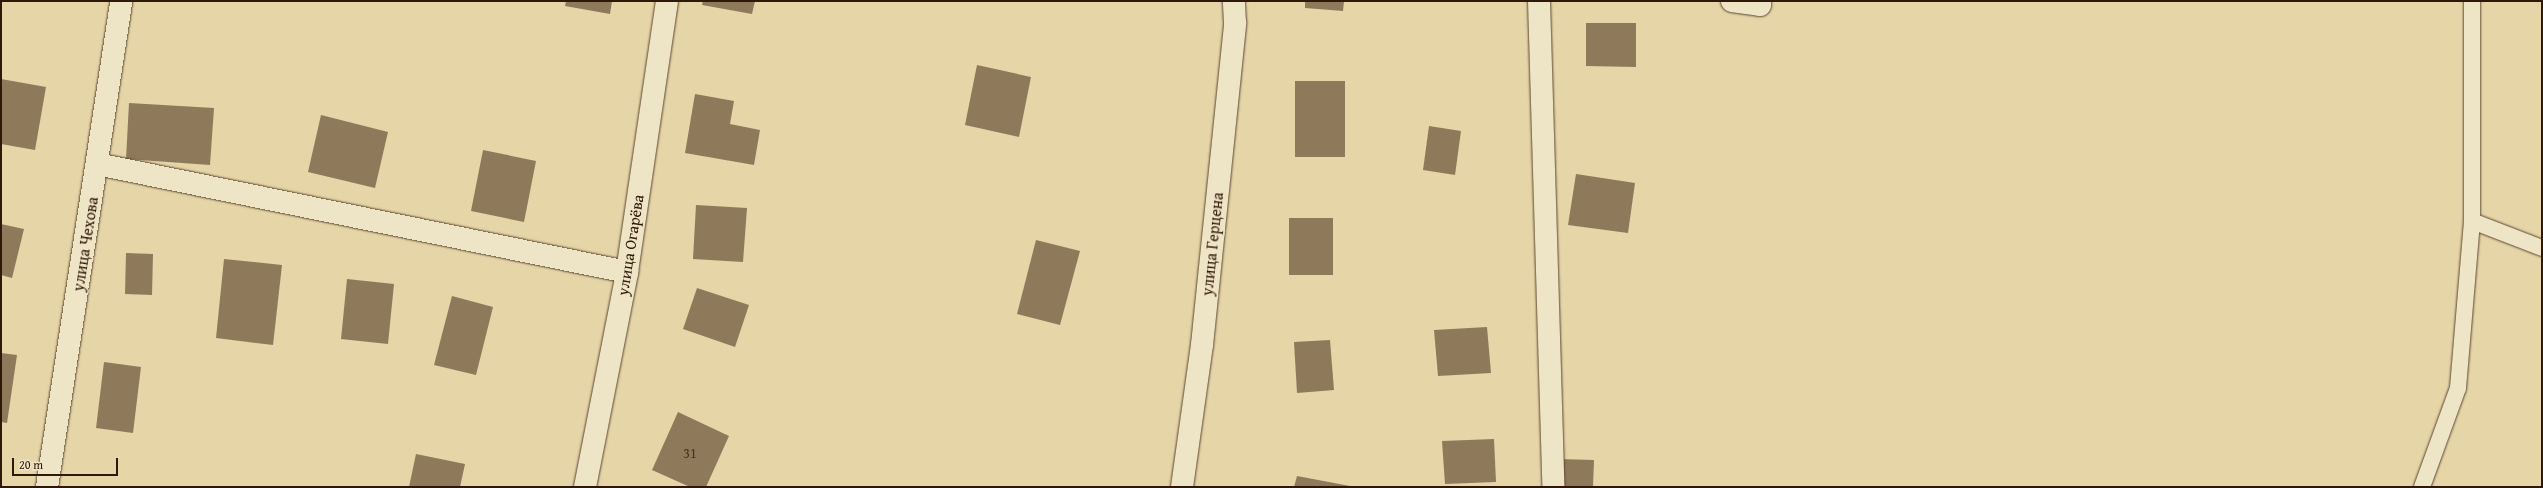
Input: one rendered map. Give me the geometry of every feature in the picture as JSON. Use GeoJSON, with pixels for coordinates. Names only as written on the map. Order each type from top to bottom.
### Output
{"type":"FeatureCollection","features":[{"type":"Feature","properties":{"kind":"street","name":"улица Чехова"},"geometry":{"type":"LineString","coordinates":[[47,487],[121,1]]}},
{"type":"Feature","properties":{"kind":"street","name":"улица Огарёва"},"geometry":{"type":"LineString","coordinates":[[585,487],[627,272],[667,1]]}},
{"type":"Feature","properties":{"kind":"street","name":"улица Герцена"},"geometry":{"type":"LineString","coordinates":[[1182,487],[1202,345],[1234,23],[1234,1]]}},
{"type":"Feature","properties":{"kind":"street"},"geometry":{"type":"LineString","coordinates":[[1539,1],[1553,487]]}},
{"type":"Feature","properties":{"kind":"street"},"geometry":{"type":"LineString","coordinates":[[1732,1],[1760,5],[1760,1]]}},
{"type":"Feature","properties":{"kind":"street"},"geometry":{"type":"LineString","coordinates":[[97,164],[627,272]]}},
{"type":"Feature","properties":{"kind":"lane"},"geometry":{"type":"LineString","coordinates":[[2422,487],[2458,388],[2472,221],[2472,1]]}},
{"type":"Feature","properties":{"kind":"lane"},"geometry":{"type":"LineString","coordinates":[[2472,221],[2542,248]]}},
{"type":"Feature","properties":{"kind":"building"},"geometry":{"type":"Polygon","coordinates":[[[566,1],[612,1],[610,14],[565,6],[566,1]]]}},
{"type":"Feature","properties":{"kind":"building"},"geometry":{"type":"Polygon","coordinates":[[[703,1],[755,1],[752,14],[702,5],[703,1]]]}},
{"type":"Feature","properties":{"kind":"building"},"geometry":{"type":"Polygon","coordinates":[[[1305,1],[1344,1],[1343,11],[1305,8],[1305,1]]]}},
{"type":"Feature","properties":{"kind":"building"},"geometry":{"type":"Polygon","coordinates":[[[1586,23],[1636,23],[1636,67],[1586,66],[1586,23]]]}},
{"type":"Feature","properties":{"kind":"building"},"geometry":{"type":"Polygon","coordinates":[[[977,65],[1031,77],[1019,137],[965,125],[977,65]]]}},
{"type":"Feature","properties":{"kind":"building"},"geometry":{"type":"Polygon","coordinates":[[[1,79],[46,87],[35,150],[1,144],[1,79]]]}},
{"type":"Feature","properties":{"kind":"building"},"geometry":{"type":"Polygon","coordinates":[[[1295,81],[1345,81],[1345,157],[1295,157],[1295,81]]]}},
{"type":"Feature","properties":{"kind":"building"},"geometry":{"type":"Polygon","coordinates":[[[695,94],[734,101],[730,124],[760,130],[754,165],[685,153],[695,94]]]}},
{"type":"Feature","properties":{"kind":"building"},"geometry":{"type":"Polygon","coordinates":[[[129,103],[214,108],[210,165],[126,159],[129,103]]]}},
{"type":"Feature","properties":{"kind":"building"},"geometry":{"type":"Polygon","coordinates":[[[321,115],[388,132],[375,188],[308,172],[321,115]]]}},
{"type":"Feature","properties":{"kind":"building"},"geometry":{"type":"Polygon","coordinates":[[[1429,126],[1461,131],[1455,175],[1423,170],[1429,126]]]}},
{"type":"Feature","properties":{"kind":"building"},"geometry":{"type":"Polygon","coordinates":[[[483,150],[536,161],[524,222],[471,211],[483,150]]]}},
{"type":"Feature","properties":{"kind":"building"},"geometry":{"type":"Polygon","coordinates":[[[1576,174],[1635,183],[1628,233],[1568,225],[1576,174]]]}},
{"type":"Feature","properties":{"kind":"building"},"geometry":{"type":"Polygon","coordinates":[[[696,205],[747,208],[743,262],[693,259],[696,205]]]}},
{"type":"Feature","properties":{"kind":"building"},"geometry":{"type":"Polygon","coordinates":[[[1289,218],[1333,218],[1333,275],[1289,275],[1289,218]]]}},
{"type":"Feature","properties":{"kind":"building"},"geometry":{"type":"Polygon","coordinates":[[[1,224],[24,229],[12,278],[1,275],[1,224]]]}},
{"type":"Feature","properties":{"kind":"building"},"geometry":{"type":"Polygon","coordinates":[[[1036,240],[1080,251],[1060,325],[1017,314],[1036,240]]]}},
{"type":"Feature","properties":{"kind":"building"},"geometry":{"type":"Polygon","coordinates":[[[126,253],[153,254],[152,295],[125,294],[126,253]]]}},
{"type":"Feature","properties":{"kind":"building"},"geometry":{"type":"Polygon","coordinates":[[[224,259],[282,265],[273,345],[216,338],[224,259]]]}},
{"type":"Feature","properties":{"kind":"building"},"geometry":{"type":"Polygon","coordinates":[[[347,279],[394,284],[388,344],[341,339],[347,279]]]}},
{"type":"Feature","properties":{"kind":"building"},"geometry":{"type":"Polygon","coordinates":[[[697,288],[749,305],[735,347],[683,329],[697,288]]]}},
{"type":"Feature","properties":{"kind":"building"},"geometry":{"type":"Polygon","coordinates":[[[452,296],[493,307],[476,375],[434,365],[452,296]]]}},
{"type":"Feature","properties":{"kind":"building"},"geometry":{"type":"Polygon","coordinates":[[[1487,327],[1491,373],[1438,376],[1434,330],[1487,327]]]}},
{"type":"Feature","properties":{"kind":"building"},"geometry":{"type":"Polygon","coordinates":[[[1330,340],[1334,390],[1297,393],[1294,342],[1330,340]]]}},
{"type":"Feature","properties":{"kind":"building"},"geometry":{"type":"Polygon","coordinates":[[[1,353],[17,355],[7,423],[1,422],[1,353]]]}},
{"type":"Feature","properties":{"kind":"building"},"geometry":{"type":"Polygon","coordinates":[[[104,362],[141,367],[133,433],[96,428],[104,362]]]}},
{"type":"Feature","properties":{"kind":"building"},"geometry":{"type":"Polygon","coordinates":[[[678,412],[729,436],[706,487],[690,487],[652,470],[678,412]]]}},
{"type":"Feature","properties":{"kind":"building"},"geometry":{"type":"Polygon","coordinates":[[[1494,439],[1496,482],[1445,484],[1442,441],[1494,439]]]}},
{"type":"Feature","properties":{"kind":"building"},"geometry":{"type":"Polygon","coordinates":[[[416,454],[465,464],[460,487],[409,487],[416,454]]]}},
{"type":"Feature","properties":{"kind":"building"},"geometry":{"type":"Polygon","coordinates":[[[1558,459],[1594,460],[1593,487],[1556,487],[1558,459]]]}},
{"type":"Feature","properties":{"kind":"building"},"geometry":{"type":"Polygon","coordinates":[[[1297,476],[1350,486],[1350,487],[1294,487],[1297,476]]]}}]}
